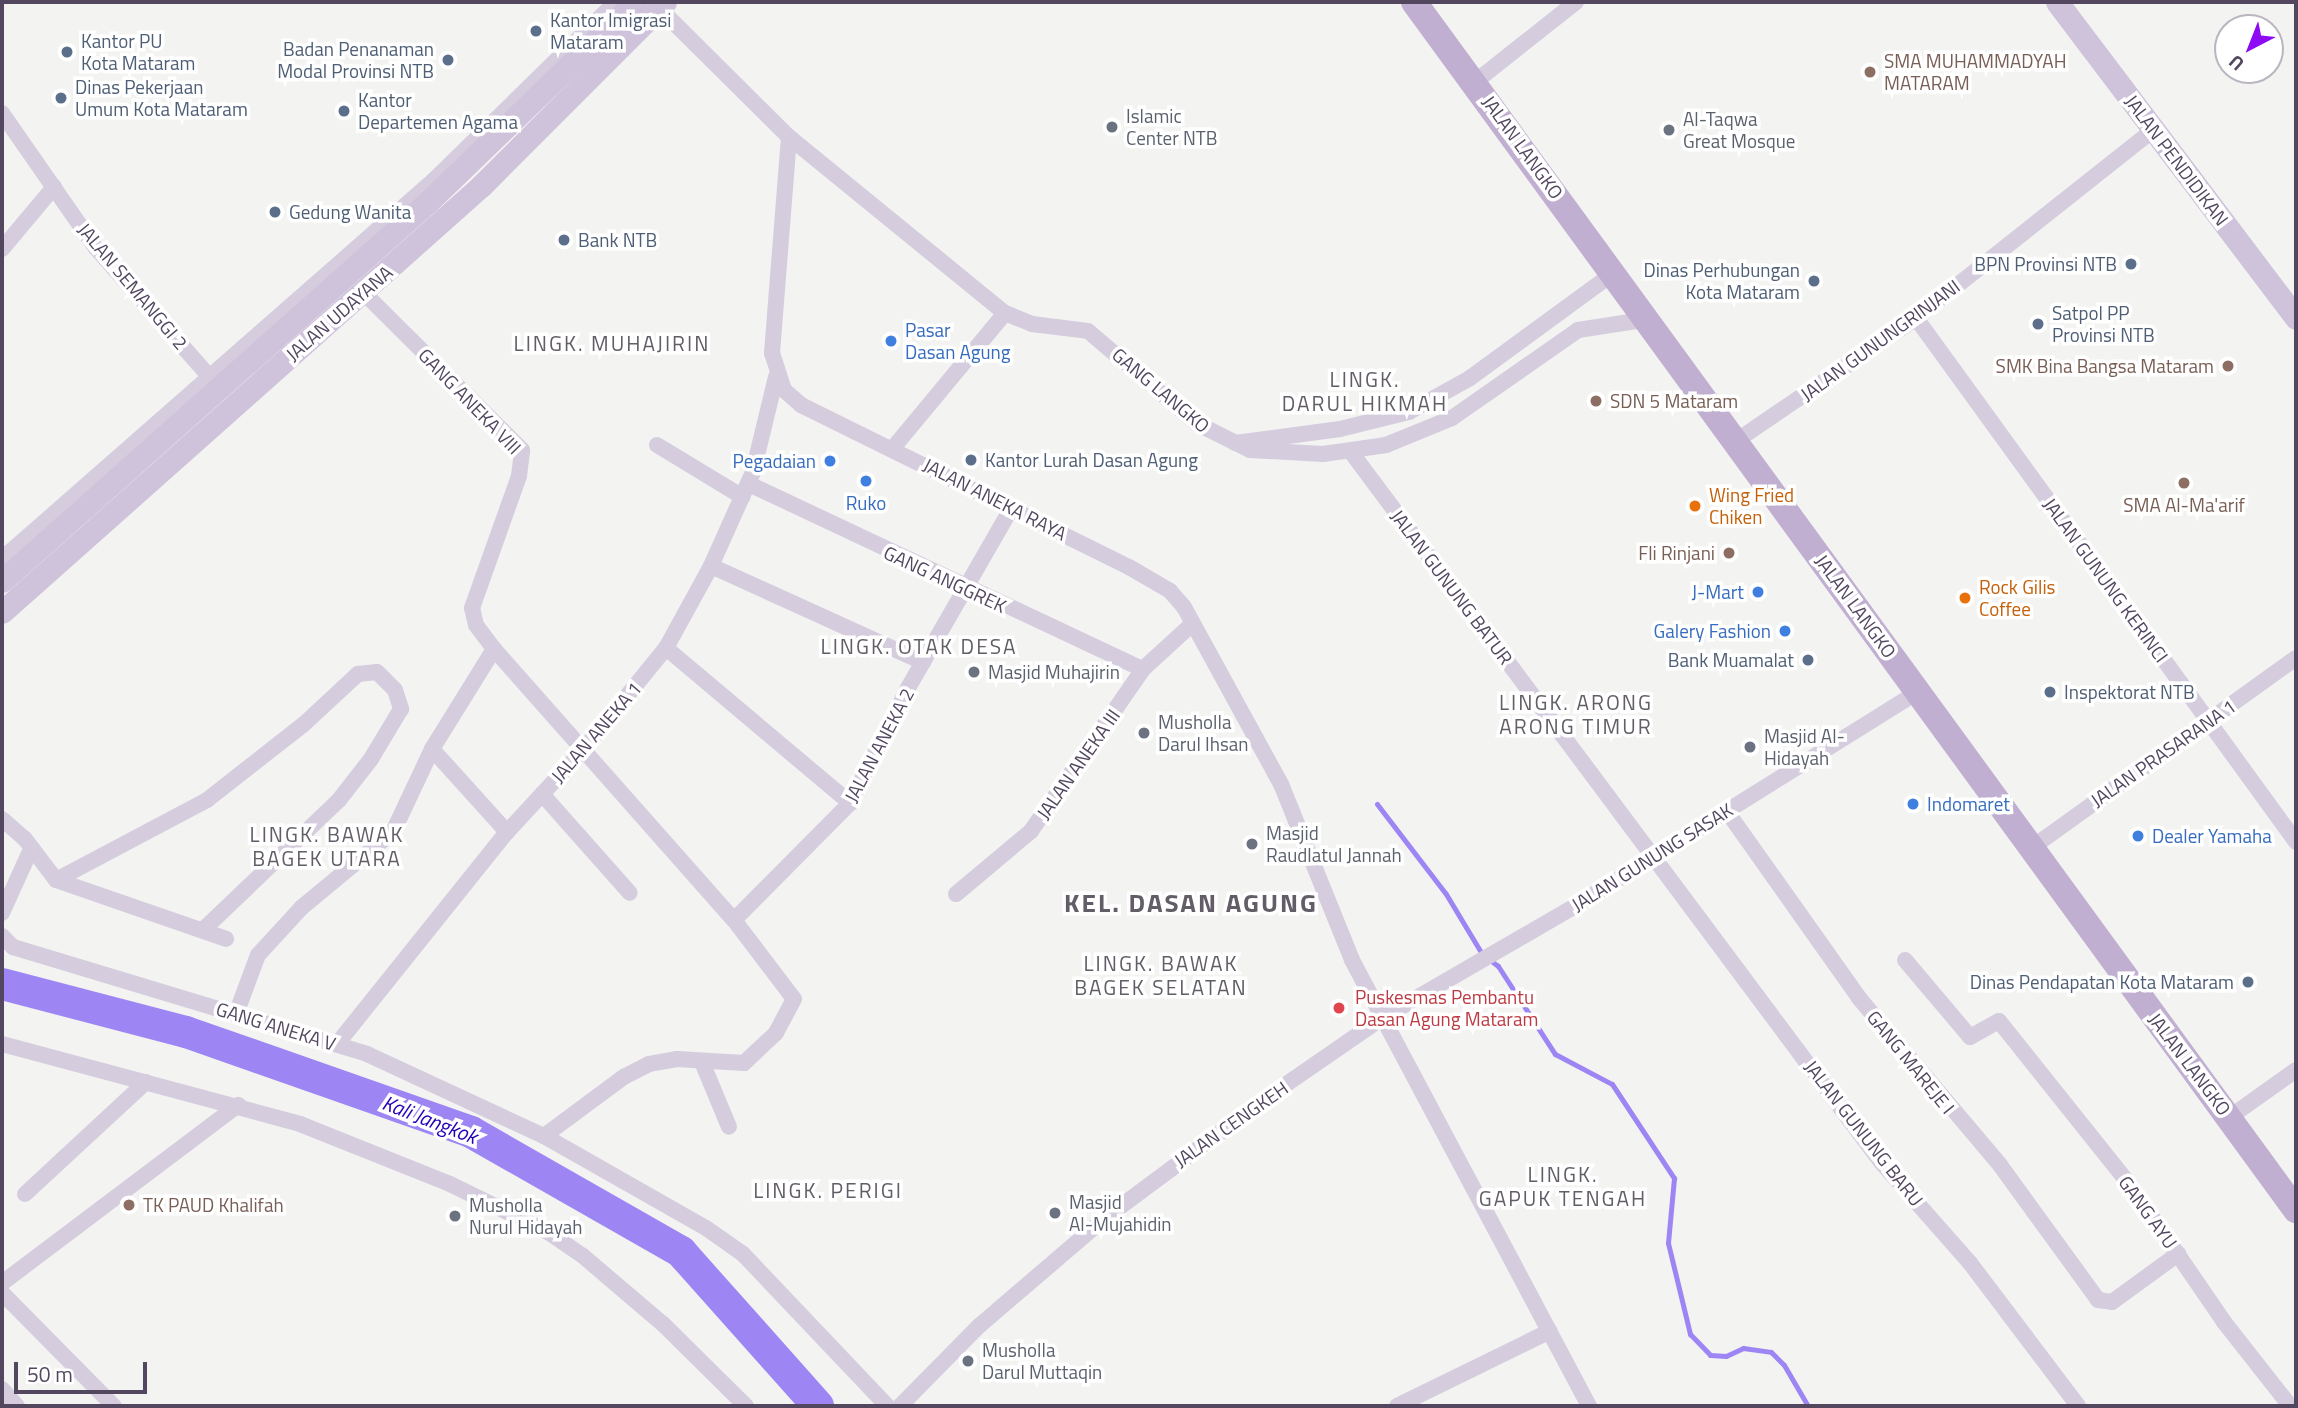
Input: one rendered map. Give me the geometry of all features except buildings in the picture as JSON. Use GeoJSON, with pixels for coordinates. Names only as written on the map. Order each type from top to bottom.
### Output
{"type":"FeatureCollection","features":[{"type":"Feature","properties":{"kind":"main road","name":"JALAN UDAYANA"},"geometry":{"type":"LineString","coordinates":[[2,581],[214,381],[428,202],[635,2]]}},
{"type":"Feature","properties":{"kind":"main road","name":"JALAN LANGKO"},"geometry":{"type":"LineString","coordinates":[[1414,2],[1615,272],[2030,849],[2296,1210]]}},
{"type":"Feature","properties":{"kind":"main road","name":"JALAN UDAYANA"},"geometry":{"type":"LineString","coordinates":[[2,612],[520,149],[662,5]]}},
{"type":"Feature","properties":{"kind":"main road","name":"JALAN PENDIDIKAN"},"geometry":{"type":"LineString","coordinates":[[2062,8],[2296,318]]}},
{"type":"Feature","properties":{"kind":"street"},"geometry":{"type":"LineString","coordinates":[[2,559],[214,381],[434,180],[616,2]]}},
{"type":"Feature","properties":{"kind":"street"},"geometry":{"type":"LineString","coordinates":[[1475,82],[1576,2]]}},
{"type":"Feature","properties":{"kind":"street"},"geometry":{"type":"LineString","coordinates":[[662,5],[789,137],[772,354],[776,377]]}},
{"type":"Feature","properties":{"kind":"street","name":"JALAN SEMANGGI 2"},"geometry":{"type":"LineString","coordinates":[[2,113],[96,248],[214,381]]}},
{"type":"Feature","properties":{"kind":"street","name":"JALAN GUNUNGRINJANI"},"geometry":{"type":"LineString","coordinates":[[1736,441],[1916,318],[2153,130]]}},
{"type":"Feature","properties":{"kind":"street","name":"GANG LANGKO"},"geometry":{"type":"LineString","coordinates":[[789,137],[1005,313],[1031,324],[1088,331],[1196,423],[1233,443],[1273,453],[1351,452],[1411,436],[1452,418],[1578,330],[1649,319]]}},
{"type":"Feature","properties":{"kind":"street"},"geometry":{"type":"LineString","coordinates":[[2,248],[54,187]]}},
{"type":"Feature","properties":{"kind":"street"},"geometry":{"type":"LineString","coordinates":[[1233,443],[1328,431],[1409,412],[1470,378],[1615,272]]}},
{"type":"Feature","properties":{"kind":"street","name":"GANG ANEKA VIII"},"geometry":{"type":"LineString","coordinates":[[363,292],[522,450],[519,476],[472,608],[476,625],[494,649]]}},
{"type":"Feature","properties":{"kind":"street"},"geometry":{"type":"LineString","coordinates":[[893,447],[1005,313]]}},
{"type":"Feature","properties":{"kind":"street","name":"JALAN GUNUNG KERINCI"},"geometry":{"type":"LineString","coordinates":[[1916,318],[2296,842]]}},
{"type":"Feature","properties":{"kind":"street","name":"JALAN ANEKA RAYA"},"geometry":{"type":"LineString","coordinates":[[776,377],[802,405],[893,447],[1153,580],[1184,607],[1191,625],[1271,764],[1324,897],[1382,1018],[1589,1406]]}},
{"type":"Feature","properties":{"kind":"street","name":"JALAN ANEKA 1"},"geometry":{"type":"LineString","coordinates":[[337,1044],[507,832],[583,750],[666,648],[710,566],[746,490],[776,377]]}},
{"type":"Feature","properties":{"kind":"street","name":"GANG ANGGREK"},"geometry":{"type":"LineString","coordinates":[[657,445],[746,490],[1143,669]]}},
{"type":"Feature","properties":{"kind":"street","name":"JALAN GUNUNG BATUR"},"geometry":{"type":"LineString","coordinates":[[1351,452],[1654,856]]}},
{"type":"Feature","properties":{"kind":"street","name":"JALAN ANEKA 2"},"geometry":{"type":"LineString","coordinates":[[734,920],[850,803],[964,587],[1012,507]]}},
{"type":"Feature","properties":{"kind":"street"},"geometry":{"type":"LineString","coordinates":[[710,566],[923,662]]}},
{"type":"Feature","properties":{"kind":"street","name":"JALAN ANEKA III"},"geometry":{"type":"LineString","coordinates":[[956,894],[1031,831],[1143,669],[1191,625]]}},
{"type":"Feature","properties":{"kind":"street"},"geometry":{"type":"LineString","coordinates":[[666,648],[850,803]]}},
{"type":"Feature","properties":{"kind":"street"},"geometry":{"type":"LineString","coordinates":[[236,1014],[258,955],[301,908],[393,832],[432,749],[494,649],[734,920],[794,999],[782,1024],[755,1056],[735,1065],[662,1061],[636,1070],[544,1136]]}},
{"type":"Feature","properties":{"kind":"street","name":"JALAN PRASARANA 1"},"geometry":{"type":"LineString","coordinates":[[2030,849],[2296,658]]}},
{"type":"Feature","properties":{"kind":"street"},"geometry":{"type":"LineString","coordinates":[[56,880],[216,794],[304,724],[362,672],[370,670],[385,678],[401,699],[401,709],[371,759],[339,800],[203,930]]}},
{"type":"Feature","properties":{"kind":"street","name":"JALAN GUNUNG SASAK"},"geometry":{"type":"LineString","coordinates":[[1382,1018],[1654,856],[1919,692]]}},
{"type":"Feature","properties":{"kind":"street"},"geometry":{"type":"LineString","coordinates":[[432,749],[507,832]]}},
{"type":"Feature","properties":{"kind":"street"},"geometry":{"type":"LineString","coordinates":[[542,794],[630,893]]}},
{"type":"Feature","properties":{"kind":"street","name":"GANG MAREJE I"},"geometry":{"type":"LineString","coordinates":[[1726,810],[1859,998],[2000,1165],[2105,1304],[2178,1254]]}},
{"type":"Feature","properties":{"kind":"street"},"geometry":{"type":"LineString","coordinates":[[2,819],[56,880],[226,939]]}},
{"type":"Feature","properties":{"kind":"street"},"geometry":{"type":"LineString","coordinates":[[2,913],[31,849]]}},
{"type":"Feature","properties":{"kind":"street","name":"JALAN GUNUNG BARU"},"geometry":{"type":"LineString","coordinates":[[1654,856],[1881,1162],[1970,1262],[2078,1406]]}},
{"type":"Feature","properties":{"kind":"street","name":"GANG ANEKA V"},"geometry":{"type":"LineString","coordinates":[[2,936],[13,947],[337,1044],[430,1080],[544,1136],[706,1228],[743,1254],[887,1406]]}},
{"type":"Feature","properties":{"kind":"street","name":"GANG AYU"},"geometry":{"type":"LineString","coordinates":[[1905,960],[1970,1037],[1999,1021],[2133,1189],[2290,1406]]}},
{"type":"Feature","properties":{"kind":"street","name":"JALAN CENGKEH"},"geometry":{"type":"LineString","coordinates":[[900,1406],[979,1326],[1105,1218],[1174,1164],[1382,1018]]}},
{"type":"Feature","properties":{"kind":"street"},"geometry":{"type":"LineString","coordinates":[[2,1044],[238,1105],[299,1124],[450,1184],[548,1232],[663,1324],[746,1406]]}},
{"type":"Feature","properties":{"kind":"street"},"geometry":{"type":"LineString","coordinates":[[702,1062],[729,1127]]}},
{"type":"Feature","properties":{"kind":"street"},"geometry":{"type":"LineString","coordinates":[[2230,1117],[2296,1070]]}},
{"type":"Feature","properties":{"kind":"street"},"geometry":{"type":"LineString","coordinates":[[25,1194],[146,1082]]}},
{"type":"Feature","properties":{"kind":"street"},"geometry":{"type":"LineString","coordinates":[[2,1283],[238,1105]]}},
{"type":"Feature","properties":{"kind":"street"},"geometry":{"type":"LineString","coordinates":[[2,1293],[114,1406]]}},
{"type":"Feature","properties":{"kind":"street"},"geometry":{"type":"LineString","coordinates":[[1397,1406],[1550,1331]]}},
{"type":"Feature","properties":{"kind":"street"},"geometry":{"type":"LineString","coordinates":[[2,1389],[17,1406]]}},
{"type":"Feature","properties":{"kind":"waterway"},"geometry":{"type":"LineString","coordinates":[[1377,804],[1446,894],[1482,954],[1498,966],[1555,1054],[1612,1084],[1674,1178],[1668,1243],[1690,1334],[1710,1355],[1726,1356],[1743,1348],[1771,1352],[1784,1365],[1808,1406]]}},
{"type":"Feature","properties":{"kind":"waterway","name":"Kali Jangkok"},"geometry":{"type":"LineString","coordinates":[[2,984],[186,1032],[471,1132],[681,1252],[818,1406]]}},
{"type":"Feature","properties":{"kind":"place","name":"Kantor Imigrasi Mataram"},"geometry":{"type":"Point","coordinates":[536,31]}},
{"type":"Feature","properties":{"kind":"place","name":"Kantor PU Kota Mataram"},"geometry":{"type":"Point","coordinates":[67,52]}},
{"type":"Feature","properties":{"kind":"place","name":"Badan Penanaman Modal Provinsi NTB"},"geometry":{"type":"Point","coordinates":[448,60]}},
{"type":"Feature","properties":{"kind":"place","name":"SMA MUHAMMADYAH MATARAM"},"geometry":{"type":"Point","coordinates":[1870,72]}},
{"type":"Feature","properties":{"kind":"place","name":"Dinas Pekerjaan Umum Kota Mataram"},"geometry":{"type":"Point","coordinates":[61,98]}},
{"type":"Feature","properties":{"kind":"place","name":"Kantor Departemen Agama"},"geometry":{"type":"Point","coordinates":[344,111]}},
{"type":"Feature","properties":{"kind":"place","name":"Islamic Center NTB"},"geometry":{"type":"Point","coordinates":[1112,127]}},
{"type":"Feature","properties":{"kind":"place","name":"Al-Taqwa Great Mosque"},"geometry":{"type":"Point","coordinates":[1669,130]}},
{"type":"Feature","properties":{"kind":"place","name":"Gedung Wanita"},"geometry":{"type":"Point","coordinates":[275,212]}},
{"type":"Feature","properties":{"kind":"place","name":"Bank NTB"},"geometry":{"type":"Point","coordinates":[564,240]}},
{"type":"Feature","properties":{"kind":"place","name":"BPN Provinsi NTB"},"geometry":{"type":"Point","coordinates":[2131,264]}},
{"type":"Feature","properties":{"kind":"place","name":"Dinas Perhubungan Kota Mataram"},"geometry":{"type":"Point","coordinates":[1814,281]}},
{"type":"Feature","properties":{"kind":"place","name":"Satpol PP Provinsi NTB"},"geometry":{"type":"Point","coordinates":[2038,324]}},
{"type":"Feature","properties":{"kind":"place","name":"Pasar Dasan Agung"},"geometry":{"type":"Point","coordinates":[891,341]}},
{"type":"Feature","properties":{"kind":"place","name":"SMK Bina Bangsa Mataram"},"geometry":{"type":"Point","coordinates":[2228,366]}},
{"type":"Feature","properties":{"kind":"place","name":"SDN 5 Mataram"},"geometry":{"type":"Point","coordinates":[1596,401]}},
{"type":"Feature","properties":{"kind":"place","name":"Kantor Lurah Dasan Agung"},"geometry":{"type":"Point","coordinates":[971,460]}},
{"type":"Feature","properties":{"kind":"place","name":"Pegadaian"},"geometry":{"type":"Point","coordinates":[830,461]}},
{"type":"Feature","properties":{"kind":"place","name":"Ruko"},"geometry":{"type":"Point","coordinates":[866,481]}},
{"type":"Feature","properties":{"kind":"place","name":"SMA Al-Ma'arif"},"geometry":{"type":"Point","coordinates":[2184,483]}},
{"type":"Feature","properties":{"kind":"place","name":"Wing Fried Chiken"},"geometry":{"type":"Point","coordinates":[1695,506]}},
{"type":"Feature","properties":{"kind":"place","name":"Fli Rinjani"},"geometry":{"type":"Point","coordinates":[1729,553]}},
{"type":"Feature","properties":{"kind":"place","name":"J-Mart"},"geometry":{"type":"Point","coordinates":[1758,592]}},
{"type":"Feature","properties":{"kind":"place","name":"Rock Gilis Coffee"},"geometry":{"type":"Point","coordinates":[1965,598]}},
{"type":"Feature","properties":{"kind":"place","name":"Galery Fashion"},"geometry":{"type":"Point","coordinates":[1785,631]}},
{"type":"Feature","properties":{"kind":"place","name":"Bank Muamalat"},"geometry":{"type":"Point","coordinates":[1808,660]}},
{"type":"Feature","properties":{"kind":"place","name":"Masjid Muhajirin"},"geometry":{"type":"Point","coordinates":[974,672]}},
{"type":"Feature","properties":{"kind":"place","name":"Inspektorat NTB"},"geometry":{"type":"Point","coordinates":[2050,692]}},
{"type":"Feature","properties":{"kind":"place","name":"Musholla Darul Ihsan"},"geometry":{"type":"Point","coordinates":[1144,733]}},
{"type":"Feature","properties":{"kind":"place","name":"Masjid Al- Hidayah"},"geometry":{"type":"Point","coordinates":[1750,747]}},
{"type":"Feature","properties":{"kind":"place","name":"Indomaret"},"geometry":{"type":"Point","coordinates":[1913,804]}},
{"type":"Feature","properties":{"kind":"place","name":"Dealer Yamaha"},"geometry":{"type":"Point","coordinates":[2138,836]}},
{"type":"Feature","properties":{"kind":"place","name":"Masjid Raudlatul Jannah"},"geometry":{"type":"Point","coordinates":[1252,844]}},
{"type":"Feature","properties":{"kind":"place","name":"Dinas Pendapatan Kota Mataram"},"geometry":{"type":"Point","coordinates":[2248,982]}},
{"type":"Feature","properties":{"kind":"place","name":"Puskesmas Pembantu Dasan Agung Mataram"},"geometry":{"type":"Point","coordinates":[1339,1008]}},
{"type":"Feature","properties":{"kind":"place","name":"TK PAUD Khalifah"},"geometry":{"type":"Point","coordinates":[129,1205]}},
{"type":"Feature","properties":{"kind":"place","name":"Masjid Al-Mujahidin"},"geometry":{"type":"Point","coordinates":[1055,1213]}},
{"type":"Feature","properties":{"kind":"place","name":"Musholla Nurul Hidayah"},"geometry":{"type":"Point","coordinates":[455,1216]}},
{"type":"Feature","properties":{"kind":"place","name":"Musholla Darul Muttaqin"},"geometry":{"type":"Point","coordinates":[968,1361]}},
{"type":"Feature","properties":{"kind":"district","name":"LINGK. MUHAJIRIN"},"geometry":{"type":"Point","coordinates":[612,343]}},
{"type":"Feature","properties":{"kind":"district","name":"LINGK. DARUL HIKMAH"},"geometry":{"type":"Point","coordinates":[1365,391]}},
{"type":"Feature","properties":{"kind":"district","name":"LINGK. OTAK DESA"},"geometry":{"type":"Point","coordinates":[919,646]}},
{"type":"Feature","properties":{"kind":"district","name":"LINGK. ARONG ARONG TIMUR"},"geometry":{"type":"Point","coordinates":[1576,714]}},
{"type":"Feature","properties":{"kind":"district","name":"LINGK. BAWAK BAGEK UTARA"},"geometry":{"type":"Point","coordinates":[327,846]}},
{"type":"Feature","properties":{"kind":"district","name":"KEL. DASAN AGUNG"},"geometry":{"type":"Point","coordinates":[1191,903]}},
{"type":"Feature","properties":{"kind":"district","name":"LINGK. BAWAK BAGEK SELATAN"},"geometry":{"type":"Point","coordinates":[1161,975]}},
{"type":"Feature","properties":{"kind":"district","name":"LINGK. GAPUK TENGAH"},"geometry":{"type":"Point","coordinates":[1563,1186]}},
{"type":"Feature","properties":{"kind":"district","name":"LINGK. PERIGI"},"geometry":{"type":"Point","coordinates":[828,1190]}}]}
